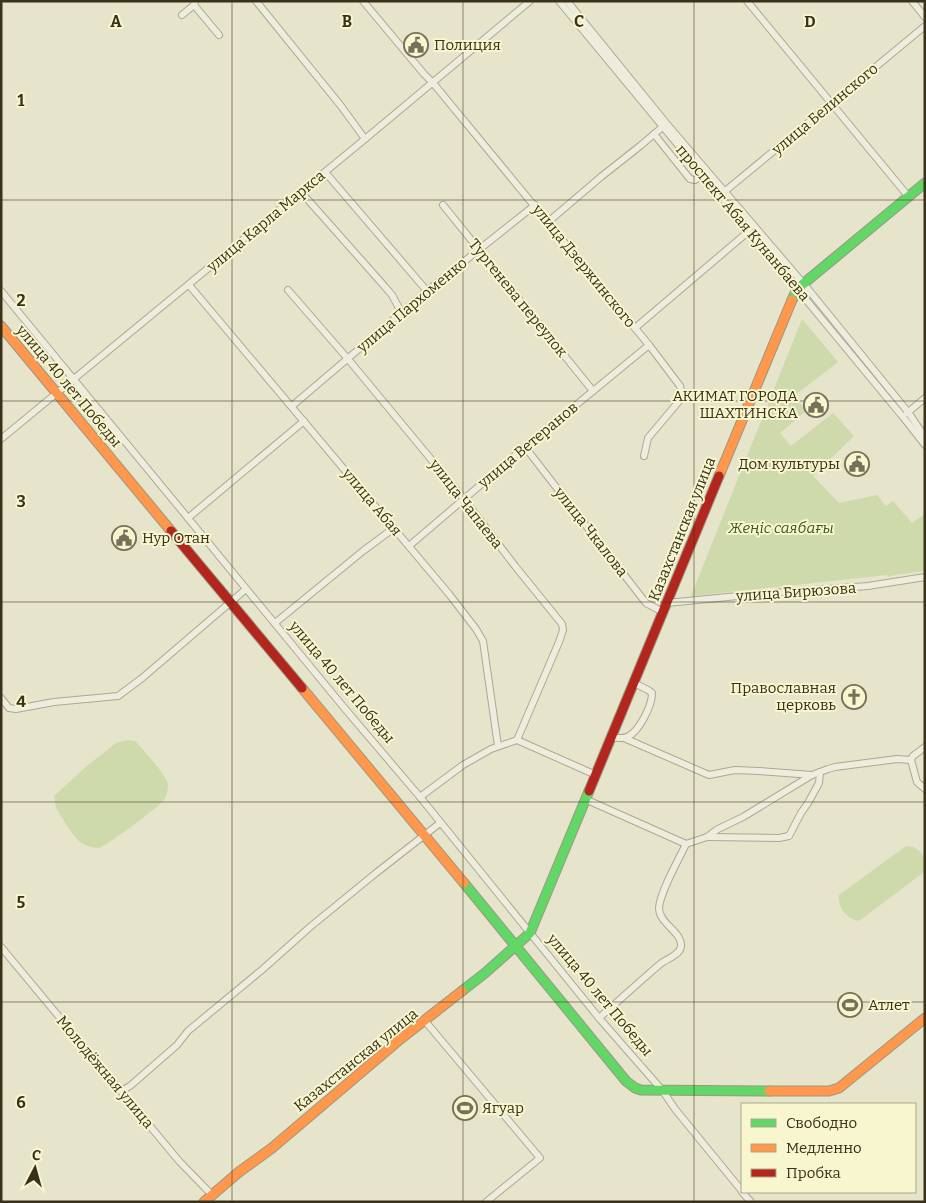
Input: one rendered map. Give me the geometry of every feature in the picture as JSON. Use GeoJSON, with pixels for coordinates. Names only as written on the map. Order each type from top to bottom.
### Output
{"type":"FeatureCollection","features":[{"type":"Feature","properties":{"kind":"street"},"geometry":{"type":"LineString","coordinates":[[256,1],[341,106],[365,139]]}},
{"type":"Feature","properties":{"kind":"street","name":"улица Дзержинского"},"geometry":{"type":"LineString","coordinates":[[363,1],[424,74],[434,82],[649,345],[680,386],[682,394],[680,400],[648,438],[644,456]]}},
{"type":"Feature","properties":{"kind":"street","name":"улица Карла Маркса"},"geometry":{"type":"LineString","coordinates":[[1,439],[530,1]]}},
{"type":"Feature","properties":{"kind":"street","name":"проспект Абая Кунанбаева"},"geometry":{"type":"LineString","coordinates":[[559,1],[724,192],[925,436]]}},
{"type":"Feature","properties":{"kind":"street","name":"проспект Абая Кунанбаева"},"geometry":{"type":"LineString","coordinates":[[567,1],[703,175],[749,231],[800,286]]}},
{"type":"Feature","properties":{"kind":"street"},"geometry":{"type":"LineString","coordinates":[[747,1],[908,196]]}},
{"type":"Feature","properties":{"kind":"street"},"geometry":{"type":"LineString","coordinates":[[912,1],[922,9],[925,17]]}},
{"type":"Feature","properties":{"kind":"street"},"geometry":{"type":"LineString","coordinates":[[182,14],[195,3],[219,36]]}},
{"type":"Feature","properties":{"kind":"street","name":"улица Белинского"},"geometry":{"type":"LineString","coordinates":[[724,192],[925,26]]}},
{"type":"Feature","properties":{"kind":"street"},"geometry":{"type":"LineString","coordinates":[[548,222],[665,125]]}},
{"type":"Feature","properties":{"kind":"street"},"geometry":{"type":"LineString","coordinates":[[654,134],[690,180],[695,180],[703,175]]}},
{"type":"Feature","properties":{"kind":"street"},"geometry":{"type":"LineString","coordinates":[[325,172],[427,291]]}},
{"type":"Feature","properties":{"kind":"street","name":"Казахстанская улица"},"geometry":{"type":"LineString","coordinates":[[204,1202],[272,1148],[530,933],[800,286],[925,183]]}},
{"type":"Feature","properties":{"kind":"street"},"geometry":{"type":"LineString","coordinates":[[300,192],[392,295],[401,312]]}},
{"type":"Feature","properties":{"kind":"street","name":"Тургенева переулок"},"geometry":{"type":"LineString","coordinates":[[443,205],[593,391]]}},
{"type":"Feature","properties":{"kind":"street","name":"улица Пархоменко"},"geometry":{"type":"LineString","coordinates":[[292,406],[401,312],[535,205]]}},
{"type":"Feature","properties":{"kind":"street"},"geometry":{"type":"LineString","coordinates":[[635,328],[749,231]]}},
{"type":"Feature","properties":{"kind":"street","name":"улица Абая"},"geometry":{"type":"LineString","coordinates":[[189,285],[449,594],[476,630],[482,641],[498,746]]}},
{"type":"Feature","properties":{"kind":"street","name":"улица Чапаева"},"geometry":{"type":"LineString","coordinates":[[288,290],[464,499],[562,624],[559,642],[517,740]]}},
{"type":"Feature","properties":{"kind":"street","name":"улица 40 лет Победы"},"geometry":{"type":"LineString","coordinates":[[1,291],[275,624],[420,796],[599,1018],[662,1090],[741,1191]]}},
{"type":"Feature","properties":{"kind":"street","name":"улица 40 лет Победы"},"geometry":{"type":"LineString","coordinates":[[1,326],[626,1081],[634,1088],[641,1090],[662,1090]]}},
{"type":"Feature","properties":{"kind":"street","name":"улица Ветеранов"},"geometry":{"type":"LineString","coordinates":[[409,546],[649,345]]}},
{"type":"Feature","properties":{"kind":"street"},"geometry":{"type":"LineString","coordinates":[[906,414],[925,398]]}},
{"type":"Feature","properties":{"kind":"street","name":"проспект Абая Кунанбаева"},"geometry":{"type":"LineString","coordinates":[[906,414],[925,446]]}},
{"type":"Feature","properties":{"kind":"street"},"geometry":{"type":"LineString","coordinates":[[188,518],[304,421]]}},
{"type":"Feature","properties":{"kind":"street","name":"улица Чкалова"},"geometry":{"type":"LineString","coordinates":[[525,447],[646,603],[665,607]]}},
{"type":"Feature","properties":{"kind":"street"},"geometry":{"type":"LineString","coordinates":[[275,624],[363,551],[394,528]]}},
{"type":"Feature","properties":{"kind":"street","name":"улица Бирюзова"},"geometry":{"type":"LineString","coordinates":[[665,607],[758,594],[868,586],[925,577]]}},
{"type":"Feature","properties":{"kind":"street"},"geometry":{"type":"LineString","coordinates":[[1,698],[10,708],[16,709],[54,702],[118,696],[246,588]]}},
{"type":"Feature","properties":{"kind":"street"},"geometry":{"type":"LineString","coordinates":[[624,738],[633,734],[640,725],[652,698],[652,693],[634,683]]}},
{"type":"Feature","properties":{"kind":"street"},"geometry":{"type":"LineString","coordinates":[[611,737],[624,738],[709,774],[736,770],[812,775]]}},
{"type":"Feature","properties":{"kind":"street"},"geometry":{"type":"LineString","coordinates":[[420,796],[463,765],[491,749],[517,740],[596,775]]}},
{"type":"Feature","properties":{"kind":"street"},"geometry":{"type":"LineString","coordinates":[[925,747],[913,756],[911,760],[917,782],[925,789]]}},
{"type":"Feature","properties":{"kind":"street"},"geometry":{"type":"LineString","coordinates":[[585,799],[686,844],[707,837],[820,772],[835,767],[897,759],[911,760]]}},
{"type":"Feature","properties":{"kind":"street"},"geometry":{"type":"LineString","coordinates":[[707,837],[779,838],[789,836],[819,783],[820,772]]}},
{"type":"Feature","properties":{"kind":"street"},"geometry":{"type":"LineString","coordinates":[[121,1091],[130,1086],[177,1045],[188,1031],[310,928],[440,823]]}},
{"type":"Feature","properties":{"kind":"street"},"geometry":{"type":"LineString","coordinates":[[599,1018],[662,962],[676,954],[681,948],[676,933],[662,918],[659,909],[662,894],[686,844]]}},
{"type":"Feature","properties":{"kind":"street","name":"Молодёжная улица"},"geometry":{"type":"LineString","coordinates":[[1,947],[179,1161],[212,1195]]}},
{"type":"Feature","properties":{"kind":"street"},"geometry":{"type":"LineString","coordinates":[[662,1090],[817,1091],[839,1088],[925,1018]]}},
{"type":"Feature","properties":{"kind":"street"},"geometry":{"type":"LineString","coordinates":[[425,1021],[540,1158],[486,1202]]}},
{"type":"Feature","properties":{"kind":"green space","name":"Жеңіс саябағы"},"geometry":{"type":"Polygon","coordinates":[[[802,319],[838,362],[794,396],[806,411],[780,433],[791,446],[833,413],[854,436],[813,476],[839,503],[877,495],[886,506],[893,501],[912,523],[925,514],[925,571],[889,577],[887,575],[691,596],[802,319]]]}},
{"type":"Feature","properties":{"kind":"green space"},"geometry":{"type":"Polygon","coordinates":[[[127,740],[135,741],[160,770],[167,782],[166,796],[163,801],[131,827],[103,846],[98,848],[86,845],[77,839],[63,820],[56,807],[54,796],[116,743],[127,740]]]}},
{"type":"Feature","properties":{"kind":"green space"},"geometry":{"type":"Polygon","coordinates":[[[906,846],[916,849],[922,854],[924,872],[859,921],[846,915],[841,908],[839,895],[906,846]]]}},
{"type":"Feature","properties":{"kind":"traffic: fast"},"geometry":{"type":"LineString","coordinates":[[792,300],[797,289],[925,183]]}},
{"type":"Feature","properties":{"kind":"traffic: fast"},"geometry":{"type":"LineString","coordinates":[[462,991],[530,933],[589,791]]}},
{"type":"Feature","properties":{"kind":"traffic: fast"},"geometry":{"type":"LineString","coordinates":[[464,883],[626,1081],[635,1088],[641,1090],[769,1091]]}},
{"type":"Feature","properties":{"kind":"traffic: slow"},"geometry":{"type":"LineString","coordinates":[[719,476],[792,300]]}},
{"type":"Feature","properties":{"kind":"traffic: slow"},"geometry":{"type":"LineString","coordinates":[[1,326],[171,531]]}},
{"type":"Feature","properties":{"kind":"traffic: slow"},"geometry":{"type":"LineString","coordinates":[[302,688],[464,883]]}},
{"type":"Feature","properties":{"kind":"traffic: slow"},"geometry":{"type":"LineString","coordinates":[[204,1202],[239,1172],[272,1148],[398,1041],[462,991]]}},
{"type":"Feature","properties":{"kind":"traffic: slow"},"geometry":{"type":"LineString","coordinates":[[769,1091],[829,1091],[839,1088],[925,1018]]}},
{"type":"Feature","properties":{"kind":"traffic: jam"},"geometry":{"type":"LineString","coordinates":[[589,791],[719,476]]}},
{"type":"Feature","properties":{"kind":"traffic: jam"},"geometry":{"type":"LineString","coordinates":[[171,531],[302,688]]}},
{"type":"Feature","properties":{"kind":"place","name":"Полиция"},"geometry":{"type":"Point","coordinates":[416,45]}},
{"type":"Feature","properties":{"kind":"place","name":"АКИМАТ ГОРОДА ШАХТИНСКА"},"geometry":{"type":"Point","coordinates":[816,405]}},
{"type":"Feature","properties":{"kind":"place","name":"Дом культуры"},"geometry":{"type":"Point","coordinates":[857,464]}},
{"type":"Feature","properties":{"kind":"place","name":"Нур Отан"},"geometry":{"type":"Point","coordinates":[124,538]}},
{"type":"Feature","properties":{"kind":"place","name":"Православная церковь"},"geometry":{"type":"Point","coordinates":[854,697]}},
{"type":"Feature","properties":{"kind":"place","name":"Атлет"},"geometry":{"type":"Point","coordinates":[850,1005]}},
{"type":"Feature","properties":{"kind":"place","name":"Ягуар"},"geometry":{"type":"Point","coordinates":[465,1108]}}]}
